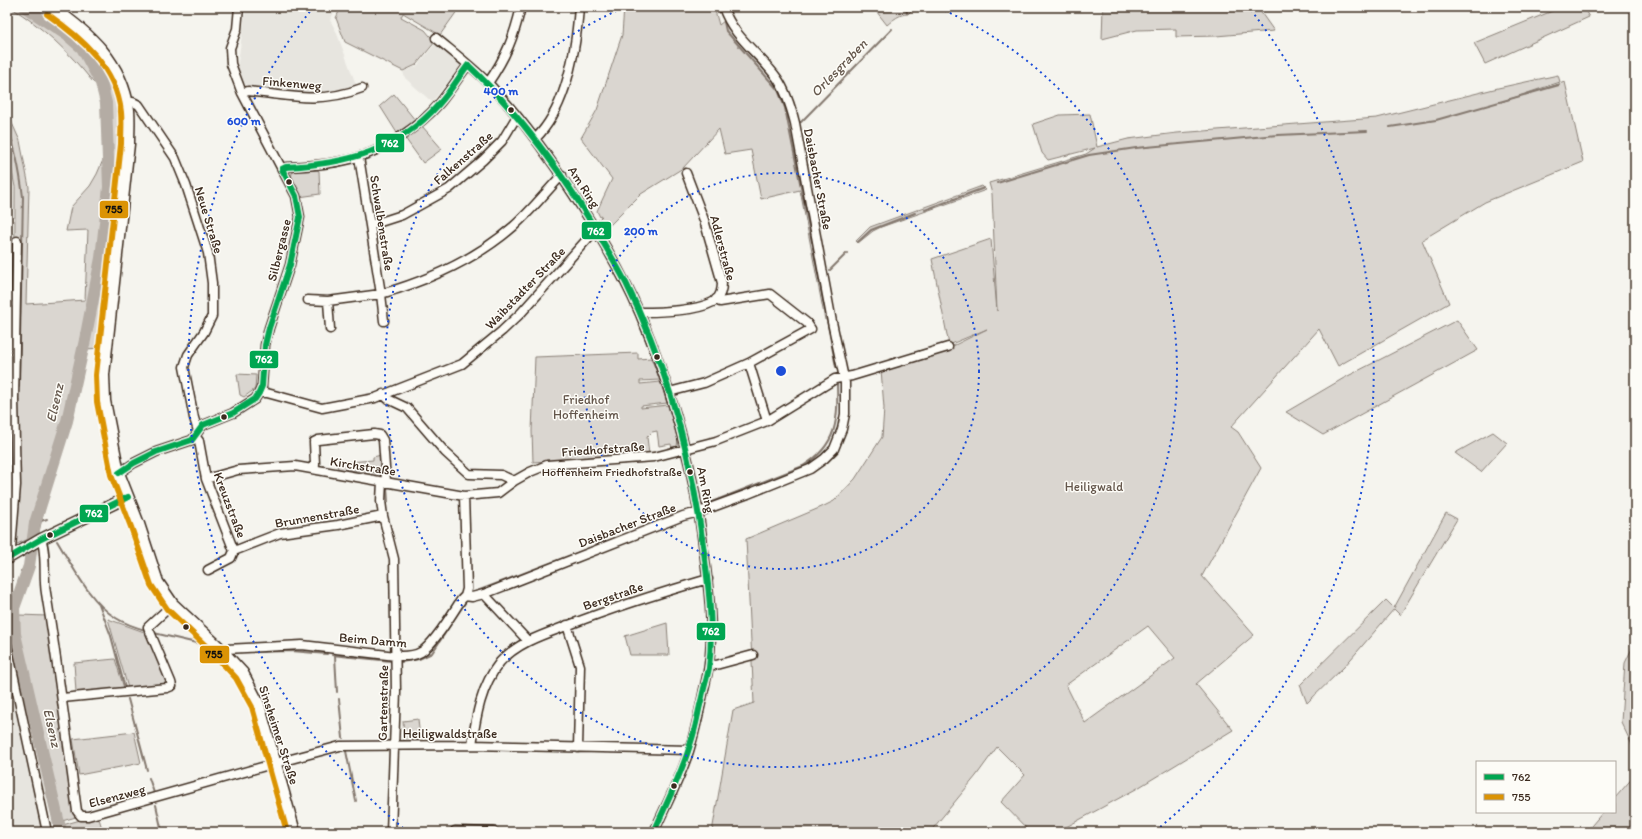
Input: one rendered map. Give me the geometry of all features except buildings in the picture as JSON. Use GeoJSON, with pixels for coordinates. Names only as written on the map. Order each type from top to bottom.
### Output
{"type":"FeatureCollection","features":[{"type":"Feature","properties":{"kind":"main road","name":"Sinsheimer Straße"},"geometry":{"type":"LineString","coordinates":[[52,7],[77,25],[100,46],[117,74],[126,94],[129,121],[129,144],[104,375],[105,401],[119,473],[139,524],[158,582],[173,604],[243,673],[250,686],[258,704],[296,832]]}},
{"type":"Feature","properties":{"kind":"main road"},"geometry":{"type":"LineString","coordinates":[[15,554],[38,541],[128,497]]}},
{"type":"Feature","properties":{"kind":"street","name":"Silbergasse"},"geometry":{"type":"LineString","coordinates":[[239,7],[237,29],[230,48],[231,64],[242,92],[296,196],[300,217],[290,265],[265,346],[262,386],[259,393]]}},
{"type":"Feature","properties":{"kind":"street"},"geometry":{"type":"LineString","coordinates":[[488,83],[502,63],[510,45],[520,7]]}},
{"type":"Feature","properties":{"kind":"street"},"geometry":{"type":"LineString","coordinates":[[536,138],[545,130],[553,115],[568,76],[575,50],[579,7]]}},
{"type":"Feature","properties":{"kind":"street","name":"Daisbacher Straße"},"geometry":{"type":"LineString","coordinates":[[466,596],[472,597],[484,594],[810,469],[824,459],[834,449],[842,429],[845,414],[845,383],[791,110],[786,95],[777,77],[736,33],[723,7]]}},
{"type":"Feature","properties":{"kind":"street","name":"Am Ring"},"geometry":{"type":"LineString","coordinates":[[436,38],[488,83],[536,138],[562,175],[597,231],[640,312],[669,392],[686,448],[699,512],[708,579],[710,621],[709,664],[689,750],[677,782],[654,832]]}},
{"type":"Feature","properties":{"kind":"street"},"geometry":{"type":"LineString","coordinates":[[282,169],[286,167],[327,164],[359,157],[382,147],[405,133],[425,118],[439,104],[468,65]]}},
{"type":"Feature","properties":{"kind":"street","name":"Finkenweg"},"geometry":{"type":"LineString","coordinates":[[242,92],[248,91],[309,99],[334,97],[362,88]]}},
{"type":"Feature","properties":{"kind":"street","name":"Neue Straße"},"geometry":{"type":"LineString","coordinates":[[127,102],[139,104],[175,158],[186,185],[208,253],[212,283],[212,316],[204,332],[188,355],[184,367],[197,434]]}},
{"type":"Feature","properties":{"kind":"street","name":"Falkenstraße"},"geometry":{"type":"LineString","coordinates":[[371,225],[402,215],[449,189],[483,160],[502,141],[517,116]]}},
{"type":"Feature","properties":{"kind":"street","name":"Schwalbenstraße"},"geometry":{"type":"LineString","coordinates":[[359,157],[371,225],[384,321]]}},
{"type":"Feature","properties":{"kind":"street","name":"Adlerstraße"},"geometry":{"type":"LineString","coordinates":[[640,312],[671,311],[708,304],[716,299],[722,292],[722,283],[704,220],[686,173]]}},
{"type":"Feature","properties":{"kind":"street"},"geometry":{"type":"LineString","coordinates":[[308,300],[328,301],[381,294],[430,278],[476,255],[514,226],[534,207],[562,175]]}},
{"type":"Feature","properties":{"kind":"street","name":"Waibstadter Straße"},"geometry":{"type":"LineString","coordinates":[[259,393],[267,393],[322,408],[375,398],[462,364],[521,313],[590,236],[597,231]]}},
{"type":"Feature","properties":{"kind":"street"},"geometry":{"type":"LineString","coordinates":[[15,554],[11,549],[16,484],[14,400],[17,241]]}},
{"type":"Feature","properties":{"kind":"street"},"geometry":{"type":"LineString","coordinates":[[669,392],[704,383],[749,364],[811,329],[807,324],[770,294],[720,302],[716,299]]}},
{"type":"Feature","properties":{"kind":"street"},"geometry":{"type":"LineString","coordinates":[[328,301],[330,329]]}},
{"type":"Feature","properties":{"kind":"street"},"geometry":{"type":"LineString","coordinates":[[843,376],[852,376],[948,347]]}},
{"type":"Feature","properties":{"kind":"street"},"geometry":{"type":"LineString","coordinates":[[749,364],[767,421]]}},
{"type":"Feature","properties":{"kind":"street","name":"Friedhofstraße"},"geometry":{"type":"LineString","coordinates":[[514,481],[530,472],[547,466],[654,457],[716,441],[767,421],[834,379],[843,376]]}},
{"type":"Feature","properties":{"kind":"street"},"geometry":{"type":"LineString","coordinates":[[119,473],[134,463],[156,452],[192,440],[203,425],[233,412],[255,399],[259,393]]}},
{"type":"Feature","properties":{"kind":"street"},"geometry":{"type":"LineString","coordinates":[[383,394],[388,399],[407,408],[445,452],[469,474],[501,475],[514,481]]}},
{"type":"Feature","properties":{"kind":"street","name":"Kreuzstraße"},"geometry":{"type":"LineString","coordinates":[[197,434],[206,479],[234,551],[231,558],[208,570]]}},
{"type":"Feature","properties":{"kind":"street","name":"Gartenstraße"},"geometry":{"type":"LineString","coordinates":[[311,468],[315,464],[314,442],[318,440],[374,434],[380,435],[383,440],[387,475],[384,481],[381,501],[383,516],[394,559],[396,656],[392,832]]}},
{"type":"Feature","properties":{"kind":"street","name":"Kirchstraße"},"geometry":{"type":"LineString","coordinates":[[206,479],[238,470],[277,466],[311,468],[326,473],[384,481],[464,496],[498,493],[514,481]]}},
{"type":"Feature","properties":{"kind":"street"},"geometry":{"type":"LineString","coordinates":[[464,496],[467,584],[466,596]]}},
{"type":"Feature","properties":{"kind":"street","name":"Brunnenstraße"},"geometry":{"type":"LineString","coordinates":[[234,551],[280,532],[338,525],[383,516]]}},
{"type":"Feature","properties":{"kind":"street","name":"Elsenzweg"},"geometry":{"type":"LineString","coordinates":[[38,541],[44,546],[43,568],[46,592],[77,811],[80,816],[88,816],[152,799],[276,763]]}},
{"type":"Feature","properties":{"kind":"street","name":"Bergstraße"},"geometry":{"type":"LineString","coordinates":[[472,745],[477,712],[486,685],[500,662],[513,651],[528,641],[615,607],[708,579]]}},
{"type":"Feature","properties":{"kind":"street"},"geometry":{"type":"LineString","coordinates":[[484,594],[528,641]]}},
{"type":"Feature","properties":{"kind":"street","name":"Beim Damm"},"geometry":{"type":"LineString","coordinates":[[222,651],[226,649],[302,645],[396,656],[411,656],[420,653],[428,646],[461,600],[466,596]]}},
{"type":"Feature","properties":{"kind":"street"},"geometry":{"type":"LineString","coordinates":[[62,698],[167,688],[172,686],[172,682],[149,630],[173,604]]}},
{"type":"Feature","properties":{"kind":"street"},"geometry":{"type":"LineString","coordinates":[[567,626],[580,666],[578,748]]}},
{"type":"Feature","properties":{"kind":"street"},"geometry":{"type":"LineString","coordinates":[[7,645],[47,832]]}},
{"type":"Feature","properties":{"kind":"street"},"geometry":{"type":"LineString","coordinates":[[709,664],[716,664],[753,655]]}},
{"type":"Feature","properties":{"kind":"street","name":"Heiligwaldstraße"},"geometry":{"type":"LineString","coordinates":[[276,763],[340,746],[472,745],[689,750]]}},
{"type":"Feature","properties":{"kind":"street"},"geometry":{"type":"LineString","coordinates":[[454,831],[494,832]]}},
{"type":"Feature","properties":{"kind":"shaded area"},"geometry":{"type":"Polygon","coordinates":[[[246,7],[337,7],[330,20],[336,31],[357,87],[337,93],[290,94],[249,86],[242,82],[237,69],[246,7]]]}},
{"type":"Feature","properties":{"kind":"shaded area"},"geometry":{"type":"Polygon","coordinates":[[[436,43],[461,65],[432,102],[405,78],[403,72],[417,66],[436,43]]]}},
{"type":"Feature","properties":{"kind":"shaded area"},"geometry":{"type":"Polygon","coordinates":[[[15,694],[43,832],[7,832],[7,697],[15,694]]]}},
{"type":"Feature","properties":{"kind":"green space"},"geometry":{"type":"Polygon","coordinates":[[[10,7],[41,7],[71,30],[104,66],[112,80],[122,109],[125,140],[103,348],[85,349],[38,535],[17,544],[14,539],[15,187],[7,146],[7,112],[20,141],[29,187],[26,304],[85,300],[88,230],[66,231],[71,207],[90,186],[106,153],[104,103],[100,86],[93,82],[75,60],[55,41],[34,23],[10,7]]]}},
{"type":"Feature","properties":{"kind":"green space"},"geometry":{"type":"Polygon","coordinates":[[[341,7],[460,7],[440,35],[403,13],[401,17],[425,30],[435,42],[416,65],[403,71],[345,42],[336,18],[341,7]]]}},
{"type":"Feature","properties":{"kind":"green space"},"geometry":{"type":"Polygon","coordinates":[[[624,7],[714,7],[719,25],[725,20],[762,63],[778,86],[789,111],[828,319],[825,320],[800,190],[761,199],[751,150],[725,154],[719,129],[683,168],[641,194],[603,232],[598,220],[602,216],[600,217],[597,211],[612,179],[581,138],[597,110],[622,35],[624,7]]]}},
{"type":"Feature","properties":{"kind":"green space"},"geometry":{"type":"Polygon","coordinates":[[[873,7],[910,7],[911,11],[908,14],[896,18],[887,25],[873,7]]]}},
{"type":"Feature","properties":{"kind":"green space"},"geometry":{"type":"Polygon","coordinates":[[[1103,7],[1257,7],[1274,31],[1216,36],[1176,37],[1176,29],[1137,30],[1102,39],[1103,7]]]}},
{"type":"Feature","properties":{"kind":"green space"},"geometry":{"type":"Polygon","coordinates":[[[1562,7],[1583,7],[1589,17],[1485,64],[1474,43],[1562,7]]]}},
{"type":"Feature","properties":{"kind":"green space","name":"Heiligwald"},"geometry":{"type":"Polygon","coordinates":[[[1558,75],[1560,82],[1501,102],[1565,82],[1583,162],[1485,202],[1422,240],[1449,303],[1338,366],[1319,329],[1231,427],[1238,432],[1261,468],[1202,576],[1254,635],[1196,684],[1233,730],[1136,789],[1057,832],[1030,832],[1001,802],[1025,775],[997,747],[976,776],[930,832],[712,832],[733,710],[754,703],[746,539],[834,501],[855,479],[882,437],[884,408],[881,369],[949,348],[987,329],[949,345],[932,259],[991,239],[997,311],[992,194],[989,183],[1086,154],[1095,148],[1048,160],[1042,153],[1033,124],[1060,115],[1090,114],[1097,147],[1128,139],[1177,133],[1377,118],[1498,88],[1558,75]],[[1148,626],[1066,685],[1085,723],[1175,658],[1148,626]]]}},
{"type":"Feature","properties":{"kind":"green space"},"geometry":{"type":"Polygon","coordinates":[[[394,94],[415,120],[397,133],[380,106],[394,94]]]}},
{"type":"Feature","properties":{"kind":"green space"},"geometry":{"type":"Polygon","coordinates":[[[422,126],[442,149],[423,163],[405,138],[422,126]]]}},
{"type":"Feature","properties":{"kind":"green space"},"geometry":{"type":"Polygon","coordinates":[[[295,171],[319,171],[320,194],[299,197],[291,178],[292,173],[295,171]]]}},
{"type":"Feature","properties":{"kind":"green space"},"geometry":{"type":"Polygon","coordinates":[[[982,186],[986,190],[881,227],[873,231],[858,243],[856,241],[870,227],[982,186]]]}},
{"type":"Feature","properties":{"kind":"green space"},"geometry":{"type":"Polygon","coordinates":[[[1457,320],[1478,350],[1323,435],[1286,412],[1344,378],[1457,320]]]}},
{"type":"Feature","properties":{"kind":"green space","name":"Friedhof Hoffenheim"},"geometry":{"type":"Polygon","coordinates":[[[638,353],[638,359],[651,358],[660,380],[640,381],[640,384],[661,382],[667,403],[641,406],[641,408],[668,405],[678,440],[677,446],[672,449],[671,444],[659,446],[657,431],[652,432],[647,437],[649,454],[533,462],[532,431],[535,357],[638,353]]]}},
{"type":"Feature","properties":{"kind":"green space"},"geometry":{"type":"Polygon","coordinates":[[[237,374],[256,375],[255,389],[244,397],[240,395],[237,374]]]}},
{"type":"Feature","properties":{"kind":"green space"},"geometry":{"type":"Polygon","coordinates":[[[1493,432],[1507,443],[1481,472],[1455,453],[1493,432]]]}},
{"type":"Feature","properties":{"kind":"green space"},"geometry":{"type":"Polygon","coordinates":[[[381,455],[382,471],[378,473],[338,469],[337,463],[373,460],[373,457],[381,455]]]}},
{"type":"Feature","properties":{"kind":"green space"},"geometry":{"type":"Polygon","coordinates":[[[1446,513],[1457,519],[1400,615],[1394,609],[1344,667],[1307,703],[1300,685],[1386,600],[1394,608],[1446,513]]]}},
{"type":"Feature","properties":{"kind":"green space"},"geometry":{"type":"Polygon","coordinates":[[[19,615],[47,616],[76,817],[62,821],[34,695],[17,634],[19,615]]]}},
{"type":"Feature","properties":{"kind":"green space"},"geometry":{"type":"Polygon","coordinates":[[[108,619],[147,633],[167,684],[128,688],[108,619]]]}},
{"type":"Feature","properties":{"kind":"green space"},"geometry":{"type":"Polygon","coordinates":[[[667,623],[669,655],[630,655],[625,636],[667,623]]]}},
{"type":"Feature","properties":{"kind":"green space"},"geometry":{"type":"Polygon","coordinates":[[[1635,642],[1635,751],[1621,722],[1625,663],[1635,642]]]}},
{"type":"Feature","properties":{"kind":"green space"},"geometry":{"type":"Polygon","coordinates":[[[115,659],[124,688],[76,692],[74,663],[115,659]]]}},
{"type":"Feature","properties":{"kind":"green space"},"geometry":{"type":"Polygon","coordinates":[[[418,719],[420,739],[404,741],[403,721],[418,719]]]}},
{"type":"Feature","properties":{"kind":"green space"},"geometry":{"type":"Polygon","coordinates":[[[134,732],[141,763],[79,775],[73,739],[134,732]]]}},
{"type":"Feature","properties":{"kind":"green space"},"geometry":{"type":"Polygon","coordinates":[[[1635,775],[1635,832],[1586,832],[1602,813],[1616,813],[1616,797],[1635,775]]]}},
{"type":"Feature","properties":{"kind":"green space"},"geometry":{"type":"Polygon","coordinates":[[[98,815],[103,832],[52,832],[52,828],[98,815]]]}},
{"type":"Feature","properties":{"kind":"waterway","name":"Elsenz"},"geometry":{"type":"LineString","coordinates":[[25,7],[67,35],[82,48],[101,83],[106,103],[109,187],[101,258],[67,421],[35,523],[29,566],[14,608],[15,634],[61,832]]}},
{"type":"Feature","properties":{"kind":"waterway","name":"Orlesgraben"},"geometry":{"type":"LineString","coordinates":[[906,7],[907,13]]}},
{"type":"Feature","properties":{"kind":"waterway"},"geometry":{"type":"LineString","coordinates":[[724,22],[726,31],[778,90],[785,108],[812,242]]}},
{"type":"Feature","properties":{"kind":"waterway","name":"Orlesgraben"},"geometry":{"type":"LineString","coordinates":[[801,122],[892,29]]}},
{"type":"Feature","properties":{"kind":"waterway"},"geometry":{"type":"LineString","coordinates":[[1390,127],[1436,120],[1559,85]]}},
{"type":"Feature","properties":{"kind":"waterway"},"geometry":{"type":"LineString","coordinates":[[7,126],[13,143],[23,197],[19,387]]}},
{"type":"Feature","properties":{"kind":"waterway"},"geometry":{"type":"LineString","coordinates":[[997,183],[1089,155],[1136,148],[1278,135],[1367,131]]}},
{"type":"Feature","properties":{"kind":"waterway"},"geometry":{"type":"LineString","coordinates":[[925,210],[984,188]]}},
{"type":"Feature","properties":{"kind":"waterway"},"geometry":{"type":"LineString","coordinates":[[858,242],[871,230],[915,213]]}},
{"type":"Feature","properties":{"kind":"waterway"},"geometry":{"type":"LineString","coordinates":[[813,248],[836,367]]}},
{"type":"Feature","properties":{"kind":"waterway"},"geometry":{"type":"LineString","coordinates":[[830,270],[847,253]]}},
{"type":"Feature","properties":{"kind":"waterway"},"geometry":{"type":"LineString","coordinates":[[704,505],[803,466],[815,458],[823,449],[834,430],[837,408],[837,383]]}},
{"type":"Feature","properties":{"kind":"waterway"},"geometry":{"type":"LineString","coordinates":[[386,504],[388,502],[387,486]]}},
{"type":"Feature","properties":{"kind":"waterway"},"geometry":{"type":"LineString","coordinates":[[35,523],[47,519]]}},
{"type":"Feature","properties":{"kind":"waterway"},"geometry":{"type":"LineString","coordinates":[[472,593],[615,538]]}},
{"type":"Feature","properties":{"kind":"waterway"},"geometry":{"type":"LineString","coordinates":[[57,541],[76,573],[98,603],[120,620],[148,631]]}},
{"type":"Feature","properties":{"kind":"waterway","name":"Elsenz"},"geometry":{"type":"LineString","coordinates":[[21,571],[29,566]]}},
{"type":"Feature","properties":{"kind":"waterway"},"geometry":{"type":"LineString","coordinates":[[401,662],[419,659],[432,653],[465,603]]}},
{"type":"Feature","properties":{"kind":"waterway"},"geometry":{"type":"LineString","coordinates":[[99,604],[111,636],[125,688]]}},
{"type":"Feature","properties":{"kind":"waterway"},"geometry":{"type":"LineString","coordinates":[[154,633],[209,646]]}},
{"type":"Feature","properties":{"kind":"waterway"},"geometry":{"type":"LineString","coordinates":[[245,652],[292,651],[327,654]]}},
{"type":"Feature","properties":{"kind":"waterway"},"geometry":{"type":"LineString","coordinates":[[332,655],[391,661]]}},
{"type":"Feature","properties":{"kind":"waterway"},"geometry":{"type":"LineString","coordinates":[[335,656],[337,692]]}},
{"type":"Feature","properties":{"kind":"waterway"},"geometry":{"type":"LineString","coordinates":[[128,699],[147,770]]}},
{"type":"Feature","properties":{"kind":"waterway"},"geometry":{"type":"LineString","coordinates":[[339,699],[343,738]]}},
{"type":"Feature","properties":{"kind":"waterway"},"geometry":{"type":"LineString","coordinates":[[346,751],[356,801]]}},
{"type":"Feature","properties":{"kind":"waterway"},"geometry":{"type":"LineString","coordinates":[[149,778],[154,793]]}},
{"type":"Feature","properties":{"kind":"waterway"},"geometry":{"type":"LineString","coordinates":[[156,805],[162,832]]}},
{"type":"Feature","properties":{"kind":"waterway"},"geometry":{"type":"LineString","coordinates":[[1633,832],[1635,827]]}},
{"type":"Feature","properties":{"kind":"transit line","name":"755"},"geometry":{"type":"LineString","coordinates":[[47,14],[73,33],[105,68],[118,96],[121,112],[121,144],[96,375],[97,402],[111,475],[151,585],[167,609],[212,652],[236,678],[252,707],[287,832]]}},
{"type":"Feature","properties":{"kind":"transit line","name":"762"},"geometry":{"type":"LineString","coordinates":[[468,65],[513,112],[553,163],[577,199],[608,251],[626,283],[653,344],[683,439],[697,505],[710,603],[711,635],[709,668],[687,754],[679,776],[654,832]]}},
{"type":"Feature","properties":{"kind":"transit line","name":"762"},"geometry":{"type":"LineString","coordinates":[[282,169],[286,167],[350,158],[370,152],[388,144],[423,120],[439,104],[468,65]]}},
{"type":"Feature","properties":{"kind":"transit line","name":"762"},"geometry":{"type":"LineString","coordinates":[[119,473],[134,463],[156,452],[192,440],[203,425],[233,413],[255,399],[259,393],[262,386],[265,345],[269,328],[290,265],[300,217],[296,196],[282,169]]}},
{"type":"Feature","properties":{"kind":"transit line","name":"762"},"geometry":{"type":"LineString","coordinates":[[7,559],[41,539],[128,497]]}},
{"type":"Feature","properties":{"kind":"place","name":"Hoffenheim Friedhofstraße"},"geometry":{"type":"Point","coordinates":[690,472]}}]}
